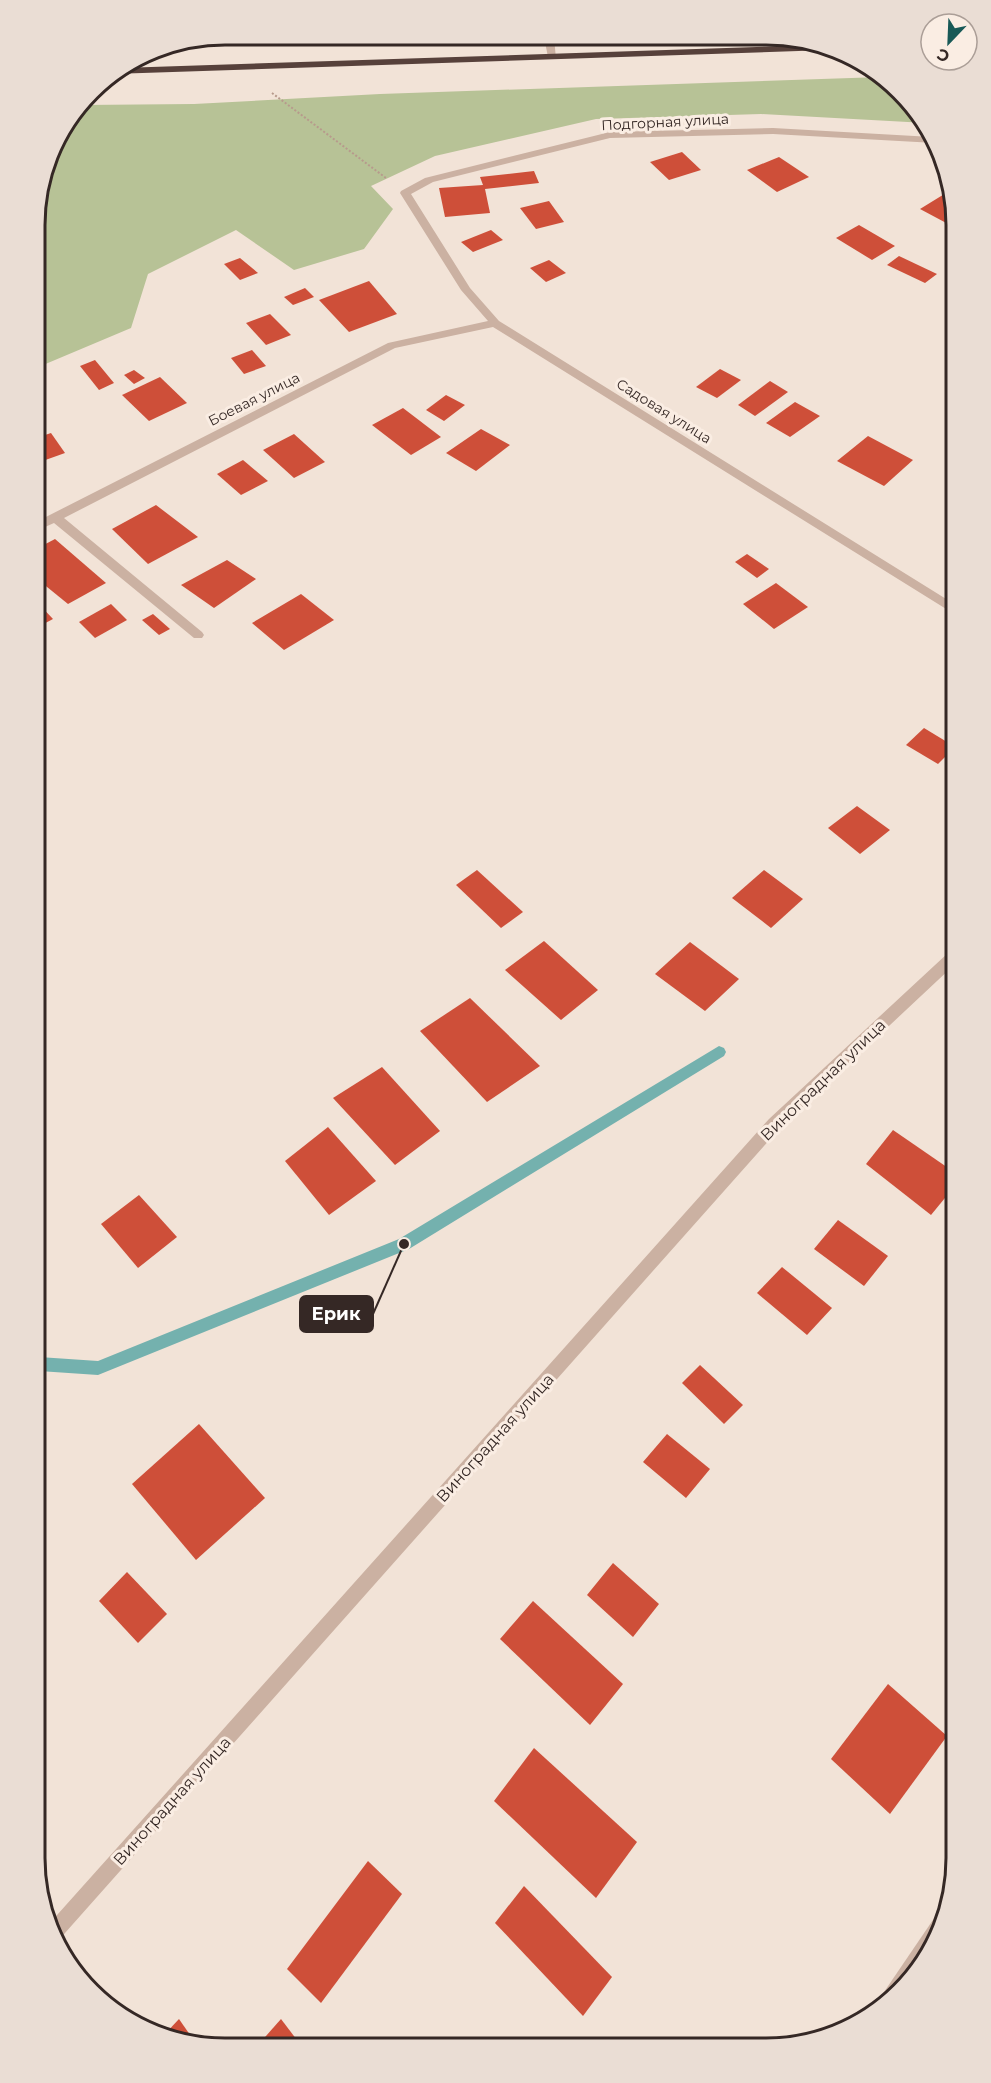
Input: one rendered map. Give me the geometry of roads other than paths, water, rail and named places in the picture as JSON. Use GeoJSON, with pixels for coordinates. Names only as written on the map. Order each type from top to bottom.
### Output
{"type":"FeatureCollection","features":[{"type":"Feature","properties":{"kind":"highway"},"geometry":{"type":"LineString","coordinates":[[131,72],[803,49]]}},
{"type":"Feature","properties":{"kind":"street"},"geometry":{"type":"LineString","coordinates":[[551,45],[553,57]]}},
{"type":"Feature","properties":{"kind":"street","name":"Подгорная улица"},"geometry":{"type":"LineString","coordinates":[[405,193],[429,180],[610,135],[773,131],[924,139]]}},
{"type":"Feature","properties":{"kind":"street","name":"Садовая улица"},"geometry":{"type":"LineString","coordinates":[[405,193],[466,290],[495,323],[946,605]]}},
{"type":"Feature","properties":{"kind":"street","name":"Боевая улица"},"geometry":{"type":"LineString","coordinates":[[45,522],[392,345],[495,323]]}},
{"type":"Feature","properties":{"kind":"street"},"geometry":{"type":"LineString","coordinates":[[56,517],[198,635]]}},
{"type":"Feature","properties":{"kind":"street","name":"Виноградная улица"},"geometry":{"type":"LineString","coordinates":[[59,1927],[774,1124],[946,964]]}},
{"type":"Feature","properties":{"kind":"waterway"},"geometry":{"type":"LineString","coordinates":[[45,1364],[98,1368],[404,1244],[719,1052]]}},
{"type":"Feature","properties":{"kind":"place","name":"Ерик"},"geometry":{"type":"Point","coordinates":[404,1244]}}]}
